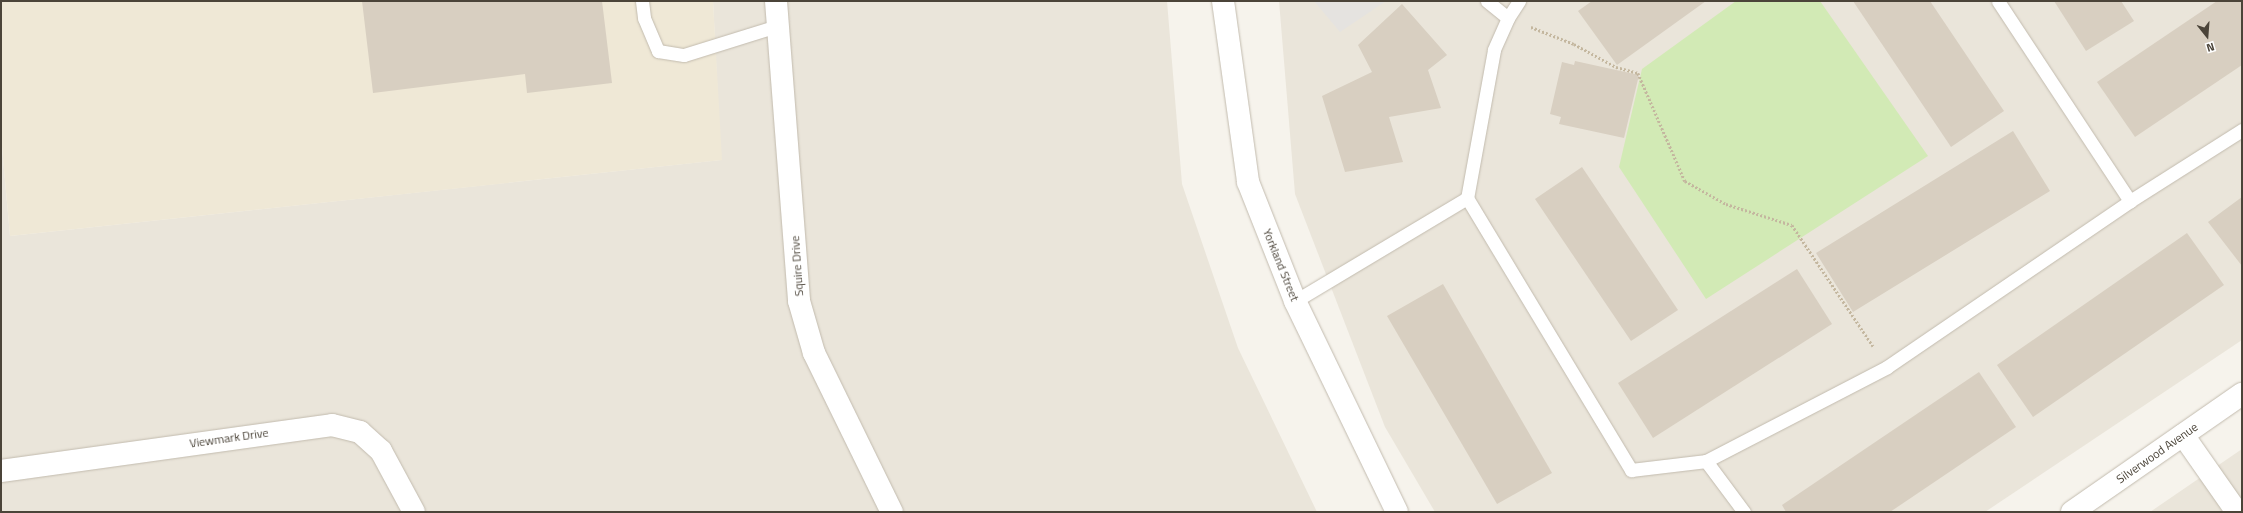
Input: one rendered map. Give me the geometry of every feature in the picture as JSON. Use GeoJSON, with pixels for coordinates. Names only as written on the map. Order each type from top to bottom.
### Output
{"type":"FeatureCollection","features":[{"type":"Feature","properties":{"kind":"street","name":"Squire Drive"},"geometry":{"type":"LineString","coordinates":[[776,1],[799,301],[814,353],[892,512]]}},
{"type":"Feature","properties":{"kind":"street","name":"Yorkland Street"},"geometry":{"type":"LineString","coordinates":[[1223,1],[1248,182],[1295,301],[1397,512]]}},
{"type":"Feature","properties":{"kind":"street","name":"Silverwood Avenue"},"geometry":{"type":"LineString","coordinates":[[2072,512],[2242,394]]}},
{"type":"Feature","properties":{"kind":"street","name":"Viewmark Drive"},"geometry":{"type":"LineString","coordinates":[[1,471],[332,424],[360,432],[381,451],[414,512]]}},
{"type":"Feature","properties":{"kind":"street"},"geometry":{"type":"LineString","coordinates":[[2183,435],[2237,512]]}},
{"type":"Feature","properties":{"kind":"lane"},"geometry":{"type":"LineString","coordinates":[[642,1],[644,18],[658,51],[684,55],[777,26]]}},
{"type":"Feature","properties":{"kind":"lane"},"geometry":{"type":"LineString","coordinates":[[1487,1],[1508,18]]}},
{"type":"Feature","properties":{"kind":"lane"},"geometry":{"type":"LineString","coordinates":[[1519,1],[1508,18],[1494,50],[1467,198],[1631,470],[1706,461],[1887,367],[2130,201],[2242,130]]}},
{"type":"Feature","properties":{"kind":"lane"},"geometry":{"type":"LineString","coordinates":[[1998,1],[2130,201]]}},
{"type":"Feature","properties":{"kind":"lane"},"geometry":{"type":"LineString","coordinates":[[1295,301],[1467,198]]}},
{"type":"Feature","properties":{"kind":"lane"},"geometry":{"type":"LineString","coordinates":[[1706,461],[1744,512]]}},
{"type":"Feature","properties":{"kind":"path"},"geometry":{"type":"LineString","coordinates":[[1508,18],[1574,44],[1616,67],[1638,73],[1685,181],[1726,204],[1792,226],[1887,367]]}},
{"type":"Feature","properties":{"kind":"shaded area"},"geometry":{"type":"Polygon","coordinates":[[[1,1],[713,1],[722,160],[10,236],[1,136],[1,1]]]}},
{"type":"Feature","properties":{"kind":"shaded area"},"geometry":{"type":"Polygon","coordinates":[[[713,1],[1167,1],[1182,184],[1238,348],[1317,512],[1,512],[1,136],[10,236],[721,160],[713,1]]]}},
{"type":"Feature","properties":{"kind":"shaded area"},"geometry":{"type":"Polygon","coordinates":[[[1279,1],[2242,1],[2242,340],[1985,512],[1435,512],[1385,427],[1295,194],[1279,1]]]}},
{"type":"Feature","properties":{"kind":"shaded area"},"geometry":{"type":"Polygon","coordinates":[[[1314,1],[1386,1],[1340,32],[1314,1]]]}},
{"type":"Feature","properties":{"kind":"shaded area"},"geometry":{"type":"Polygon","coordinates":[[[2242,449],[2242,512],[2150,512],[2242,449]]]}},
{"type":"Feature","properties":{"kind":"green space"},"geometry":{"type":"Polygon","coordinates":[[[1736,1],[1820,1],[1928,156],[1706,299],[1619,167],[1642,69],[1736,1]]]}},
{"type":"Feature","properties":{"kind":"building"},"geometry":{"type":"Polygon","coordinates":[[[362,1],[602,1],[612,83],[527,93],[525,74],[373,93],[362,1]]]}},
{"type":"Feature","properties":{"kind":"building"},"geometry":{"type":"Polygon","coordinates":[[[1592,1],[1706,1],[1617,65],[1578,11],[1592,1]]]}},
{"type":"Feature","properties":{"kind":"building"},"geometry":{"type":"Polygon","coordinates":[[[1853,1],[1930,1],[2004,111],[1951,147],[1853,1]]]}},
{"type":"Feature","properties":{"kind":"building"},"geometry":{"type":"Polygon","coordinates":[[[2054,1],[2121,1],[2134,21],[2086,51],[2054,1]]]}},
{"type":"Feature","properties":{"kind":"building"},"geometry":{"type":"Polygon","coordinates":[[[2217,1],[2242,1],[2242,65],[2135,137],[2097,82],[2217,1]]]}},
{"type":"Feature","properties":{"kind":"building"},"geometry":{"type":"Polygon","coordinates":[[[1402,4],[1447,55],[1428,70],[1441,108],[1389,117],[1403,162],[1345,172],[1322,96],[1372,72],[1358,45],[1402,4]]]}},
{"type":"Feature","properties":{"kind":"building"},"geometry":{"type":"Polygon","coordinates":[[[1575,61],[1639,75],[1624,138],[1559,124],[1561,117],[1550,114],[1562,62],[1574,65],[1575,61]]]}},
{"type":"Feature","properties":{"kind":"building"},"geometry":{"type":"Polygon","coordinates":[[[2013,131],[2050,191],[1853,312],[1816,253],[2013,131]]]}},
{"type":"Feature","properties":{"kind":"building"},"geometry":{"type":"Polygon","coordinates":[[[1582,167],[1678,310],[1631,341],[1535,199],[1582,167]]]}},
{"type":"Feature","properties":{"kind":"building"},"geometry":{"type":"Polygon","coordinates":[[[2242,197],[2242,266],[2208,222],[2242,197]]]}},
{"type":"Feature","properties":{"kind":"building"},"geometry":{"type":"Polygon","coordinates":[[[2187,233],[2224,285],[2033,417],[1997,365],[2187,233]]]}},
{"type":"Feature","properties":{"kind":"building"},"geometry":{"type":"Polygon","coordinates":[[[1797,269],[1832,324],[1653,438],[1618,383],[1797,269]]]}},
{"type":"Feature","properties":{"kind":"building"},"geometry":{"type":"Polygon","coordinates":[[[1443,284],[1552,473],[1497,504],[1387,316],[1443,284]]]}},
{"type":"Feature","properties":{"kind":"building"},"geometry":{"type":"Polygon","coordinates":[[[1979,372],[2016,427],[1890,512],[1786,512],[1782,505],[1979,372]]]}}]}
